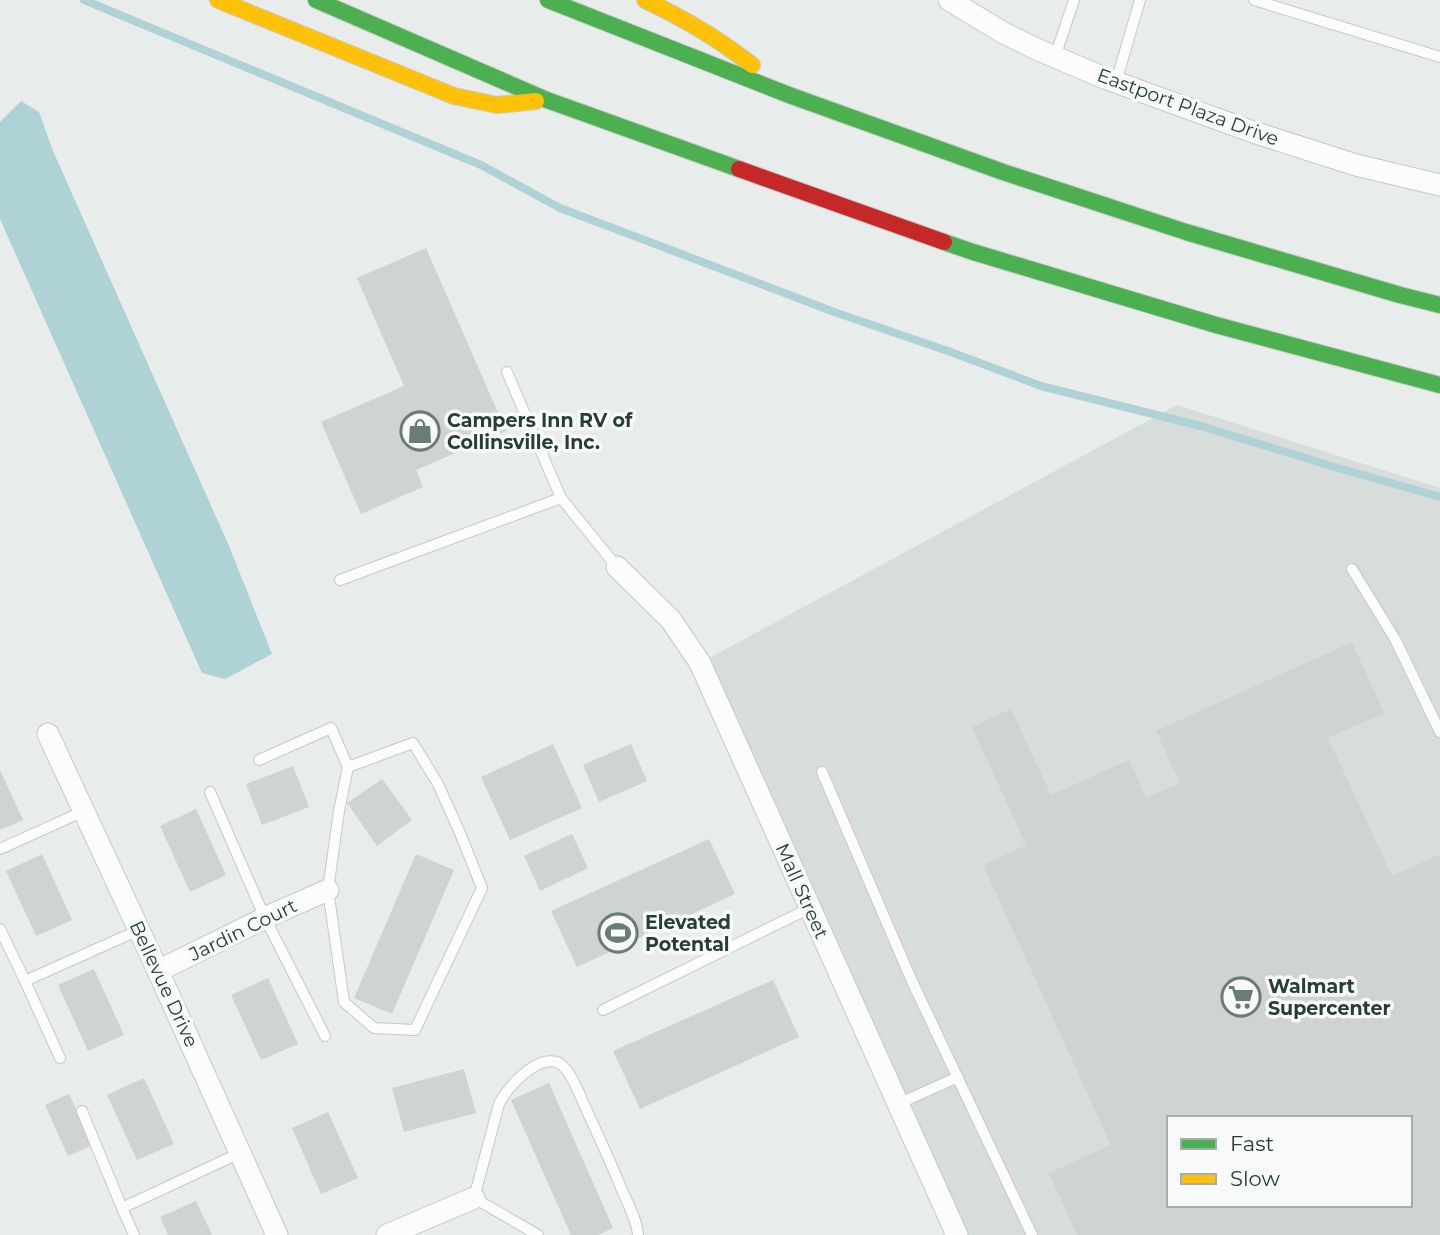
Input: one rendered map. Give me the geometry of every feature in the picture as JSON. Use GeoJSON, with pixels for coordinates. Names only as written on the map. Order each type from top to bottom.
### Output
{"type":"FeatureCollection","features":[{"type":"Feature","properties":{"kind":"highway"},"geometry":{"type":"LineString","coordinates":[[218,0],[454,96],[497,104],[547,100]]}},
{"type":"Feature","properties":{"kind":"highway"},"geometry":{"type":"LineString","coordinates":[[316,0],[547,100],[973,252],[1216,325],[1440,385]]}},
{"type":"Feature","properties":{"kind":"highway"},"geometry":{"type":"LineString","coordinates":[[548,0],[789,95],[1003,172],[1173,228],[1440,305]]}},
{"type":"Feature","properties":{"kind":"highway"},"geometry":{"type":"LineString","coordinates":[[645,0],[682,18],[737,52],[789,95]]}},
{"type":"Feature","properties":{"kind":"street","name":"Eastport Plaza Drive"},"geometry":{"type":"LineString","coordinates":[[948,0],[1002,32],[1116,82],[1356,165],[1440,186]]}},
{"type":"Feature","properties":{"kind":"street","name":"Mall Street"},"geometry":{"type":"LineString","coordinates":[[617,567],[671,620],[700,663],[957,1235]]}},
{"type":"Feature","properties":{"kind":"street","name":"Bellevue Drive"},"geometry":{"type":"LineString","coordinates":[[48,734],[277,1235]]}},
{"type":"Feature","properties":{"kind":"street","name":"Jardin Court"},"geometry":{"type":"LineString","coordinates":[[158,971],[328,890]]}},
{"type":"Feature","properties":{"kind":"street"},"geometry":{"type":"LineString","coordinates":[[387,1235],[474,1198]]}},
{"type":"Feature","properties":{"kind":"lane"},"geometry":{"type":"LineString","coordinates":[[1055,57],[1074,0]]}},
{"type":"Feature","properties":{"kind":"lane"},"geometry":{"type":"LineString","coordinates":[[1116,82],[1140,0]]}},
{"type":"Feature","properties":{"kind":"lane"},"geometry":{"type":"LineString","coordinates":[[1254,0],[1440,57]]}},
{"type":"Feature","properties":{"kind":"lane"},"geometry":{"type":"LineString","coordinates":[[507,372],[561,498],[617,567]]}},
{"type":"Feature","properties":{"kind":"lane"},"geometry":{"type":"LineString","coordinates":[[340,580],[561,498]]}},
{"type":"Feature","properties":{"kind":"lane"},"geometry":{"type":"LineString","coordinates":[[1352,569],[1395,639],[1440,732]]}},
{"type":"Feature","properties":{"kind":"lane"},"geometry":{"type":"LineString","coordinates":[[259,760],[331,727],[348,767],[328,890],[344,1002],[374,1028],[415,1030],[482,888],[438,784],[413,743],[348,767]]}},
{"type":"Feature","properties":{"kind":"lane"},"geometry":{"type":"LineString","coordinates":[[822,772],[911,978],[1032,1235]]}},
{"type":"Feature","properties":{"kind":"lane"},"geometry":{"type":"LineString","coordinates":[[210,792],[265,918],[325,1036]]}},
{"type":"Feature","properties":{"kind":"lane"},"geometry":{"type":"LineString","coordinates":[[0,849],[83,811]]}},
{"type":"Feature","properties":{"kind":"lane"},"geometry":{"type":"LineString","coordinates":[[603,1010],[810,908]]}},
{"type":"Feature","properties":{"kind":"lane"},"geometry":{"type":"LineString","coordinates":[[0,929],[60,1058]]}},
{"type":"Feature","properties":{"kind":"lane"},"geometry":{"type":"LineString","coordinates":[[25,981],[139,930]]}},
{"type":"Feature","properties":{"kind":"lane"},"geometry":{"type":"LineString","coordinates":[[538,1235],[474,1198],[499,1104],[506,1091],[533,1067],[550,1061],[558,1062],[567,1070],[601,1142],[638,1229],[638,1235]]}},
{"type":"Feature","properties":{"kind":"lane"},"geometry":{"type":"LineString","coordinates":[[898,1104],[958,1077]]}},
{"type":"Feature","properties":{"kind":"lane"},"geometry":{"type":"LineString","coordinates":[[82,1111],[134,1235]]}},
{"type":"Feature","properties":{"kind":"lane"},"geometry":{"type":"LineString","coordinates":[[121,1208],[240,1153]]}},
{"type":"Feature","properties":{"kind":"shaded area"},"geometry":{"type":"Polygon","coordinates":[[[1177,405],[1440,488],[1440,1235],[957,1235],[700,663],[1177,405]]]}},
{"type":"Feature","properties":{"kind":"water"},"geometry":{"type":"Polygon","coordinates":[[[21,101],[39,112],[53,151],[229,546],[272,654],[225,679],[202,673],[0,219],[0,122],[21,101]]]}},
{"type":"Feature","properties":{"kind":"building"},"geometry":{"type":"Polygon","coordinates":[[[426,248],[506,431],[416,470],[423,487],[361,514],[321,422],[404,386],[357,278],[426,248]]]}},
{"type":"Feature","properties":{"kind":"building","name":"Walmart Supercenter"},"geometry":{"type":"Polygon","coordinates":[[[1352,642],[1384,713],[1328,738],[1392,876],[1440,854],[1440,1235],[1077,1235],[1049,1173],[1111,1145],[983,865],[1026,845],[972,727],[1011,709],[1051,795],[1129,760],[1146,798],[1180,783],[1156,731],[1352,642]]]}},
{"type":"Feature","properties":{"kind":"building"},"geometry":{"type":"Polygon","coordinates":[[[553,744],[582,808],[510,840],[481,777],[553,744]]]}},
{"type":"Feature","properties":{"kind":"building"},"geometry":{"type":"Polygon","coordinates":[[[631,744],[647,781],[599,802],[583,765],[631,744]]]}},
{"type":"Feature","properties":{"kind":"building"},"geometry":{"type":"Polygon","coordinates":[[[293,766],[309,807],[262,825],[246,784],[293,766]]]}},
{"type":"Feature","properties":{"kind":"building"},"geometry":{"type":"Polygon","coordinates":[[[0,770],[23,820],[0,830],[0,770]]]}},
{"type":"Feature","properties":{"kind":"building"},"geometry":{"type":"Polygon","coordinates":[[[382,779],[412,820],[377,846],[347,803],[382,779]]]}},
{"type":"Feature","properties":{"kind":"building"},"geometry":{"type":"Polygon","coordinates":[[[196,809],[226,875],[190,892],[160,826],[196,809]]]}},
{"type":"Feature","properties":{"kind":"building"},"geometry":{"type":"Polygon","coordinates":[[[572,834],[588,868],[540,891],[524,856],[572,834]]]}},
{"type":"Feature","properties":{"kind":"building"},"geometry":{"type":"Polygon","coordinates":[[[709,839],[735,894],[577,967],[551,911],[709,839]]]}},
{"type":"Feature","properties":{"kind":"building"},"geometry":{"type":"Polygon","coordinates":[[[42,854],[72,920],[36,936],[6,871],[42,854]]]}},
{"type":"Feature","properties":{"kind":"building"},"geometry":{"type":"Polygon","coordinates":[[[416,854],[454,870],[392,1014],[354,998],[416,854]]]}},
{"type":"Feature","properties":{"kind":"building"},"geometry":{"type":"Polygon","coordinates":[[[94,969],[124,1035],[88,1051],[58,985],[94,969]]]}},
{"type":"Feature","properties":{"kind":"building"},"geometry":{"type":"Polygon","coordinates":[[[268,978],[298,1044],[261,1060],[231,995],[268,978]]]}},
{"type":"Feature","properties":{"kind":"building"},"geometry":{"type":"Polygon","coordinates":[[[773,980],[799,1037],[640,1109],[613,1051],[773,980]]]}},
{"type":"Feature","properties":{"kind":"building"},"geometry":{"type":"Polygon","coordinates":[[[464,1069],[476,1113],[404,1132],[392,1088],[464,1069]]]}},
{"type":"Feature","properties":{"kind":"building"},"geometry":{"type":"Polygon","coordinates":[[[144,1078],[174,1144],[137,1160],[107,1095],[144,1078]]]}},
{"type":"Feature","properties":{"kind":"building"},"geometry":{"type":"Polygon","coordinates":[[[549,1083],[613,1228],[598,1235],[571,1235],[511,1100],[549,1083]]]}},
{"type":"Feature","properties":{"kind":"building"},"geometry":{"type":"Polygon","coordinates":[[[69,1094],[93,1145],[68,1156],[45,1105],[69,1094]]]}},
{"type":"Feature","properties":{"kind":"building"},"geometry":{"type":"Polygon","coordinates":[[[328,1112],[358,1178],[321,1194],[292,1128],[328,1112]]]}},
{"type":"Feature","properties":{"kind":"building"},"geometry":{"type":"Polygon","coordinates":[[[196,1201],[212,1235],[168,1235],[160,1217],[196,1201]]]}},
{"type":"Feature","properties":{"kind":"waterway"},"geometry":{"type":"LineString","coordinates":[[84,0],[481,165],[560,208],[837,313],[1041,386],[1201,426],[1440,497]]}},
{"type":"Feature","properties":{"kind":"traffic: fast"},"geometry":{"type":"LineString","coordinates":[[316,0],[547,100],[739,169]]}},
{"type":"Feature","properties":{"kind":"traffic: fast"},"geometry":{"type":"LineString","coordinates":[[548,0],[789,95],[1003,172],[1186,232],[1440,305]]}},
{"type":"Feature","properties":{"kind":"traffic: fast"},"geometry":{"type":"LineString","coordinates":[[944,242],[1216,325],[1440,385]]}},
{"type":"Feature","properties":{"kind":"traffic: slow"},"geometry":{"type":"LineString","coordinates":[[218,0],[454,96],[497,105],[536,101]]}},
{"type":"Feature","properties":{"kind":"traffic: slow"},"geometry":{"type":"LineString","coordinates":[[645,0],[727,46],[752,65]]}},
{"type":"Feature","properties":{"kind":"traffic: jam"},"geometry":{"type":"LineString","coordinates":[[739,169],[944,242]]}},
{"type":"Feature","properties":{"kind":"place","name":"Campers Inn RV of Collinsville, Inc."},"geometry":{"type":"Point","coordinates":[420,431]}},
{"type":"Feature","properties":{"kind":"place","name":"Elevated Potental"},"geometry":{"type":"Point","coordinates":[618,933]}},
{"type":"Feature","properties":{"kind":"place","name":"Walmart Supercenter"},"geometry":{"type":"Point","coordinates":[1241,997]}}]}
